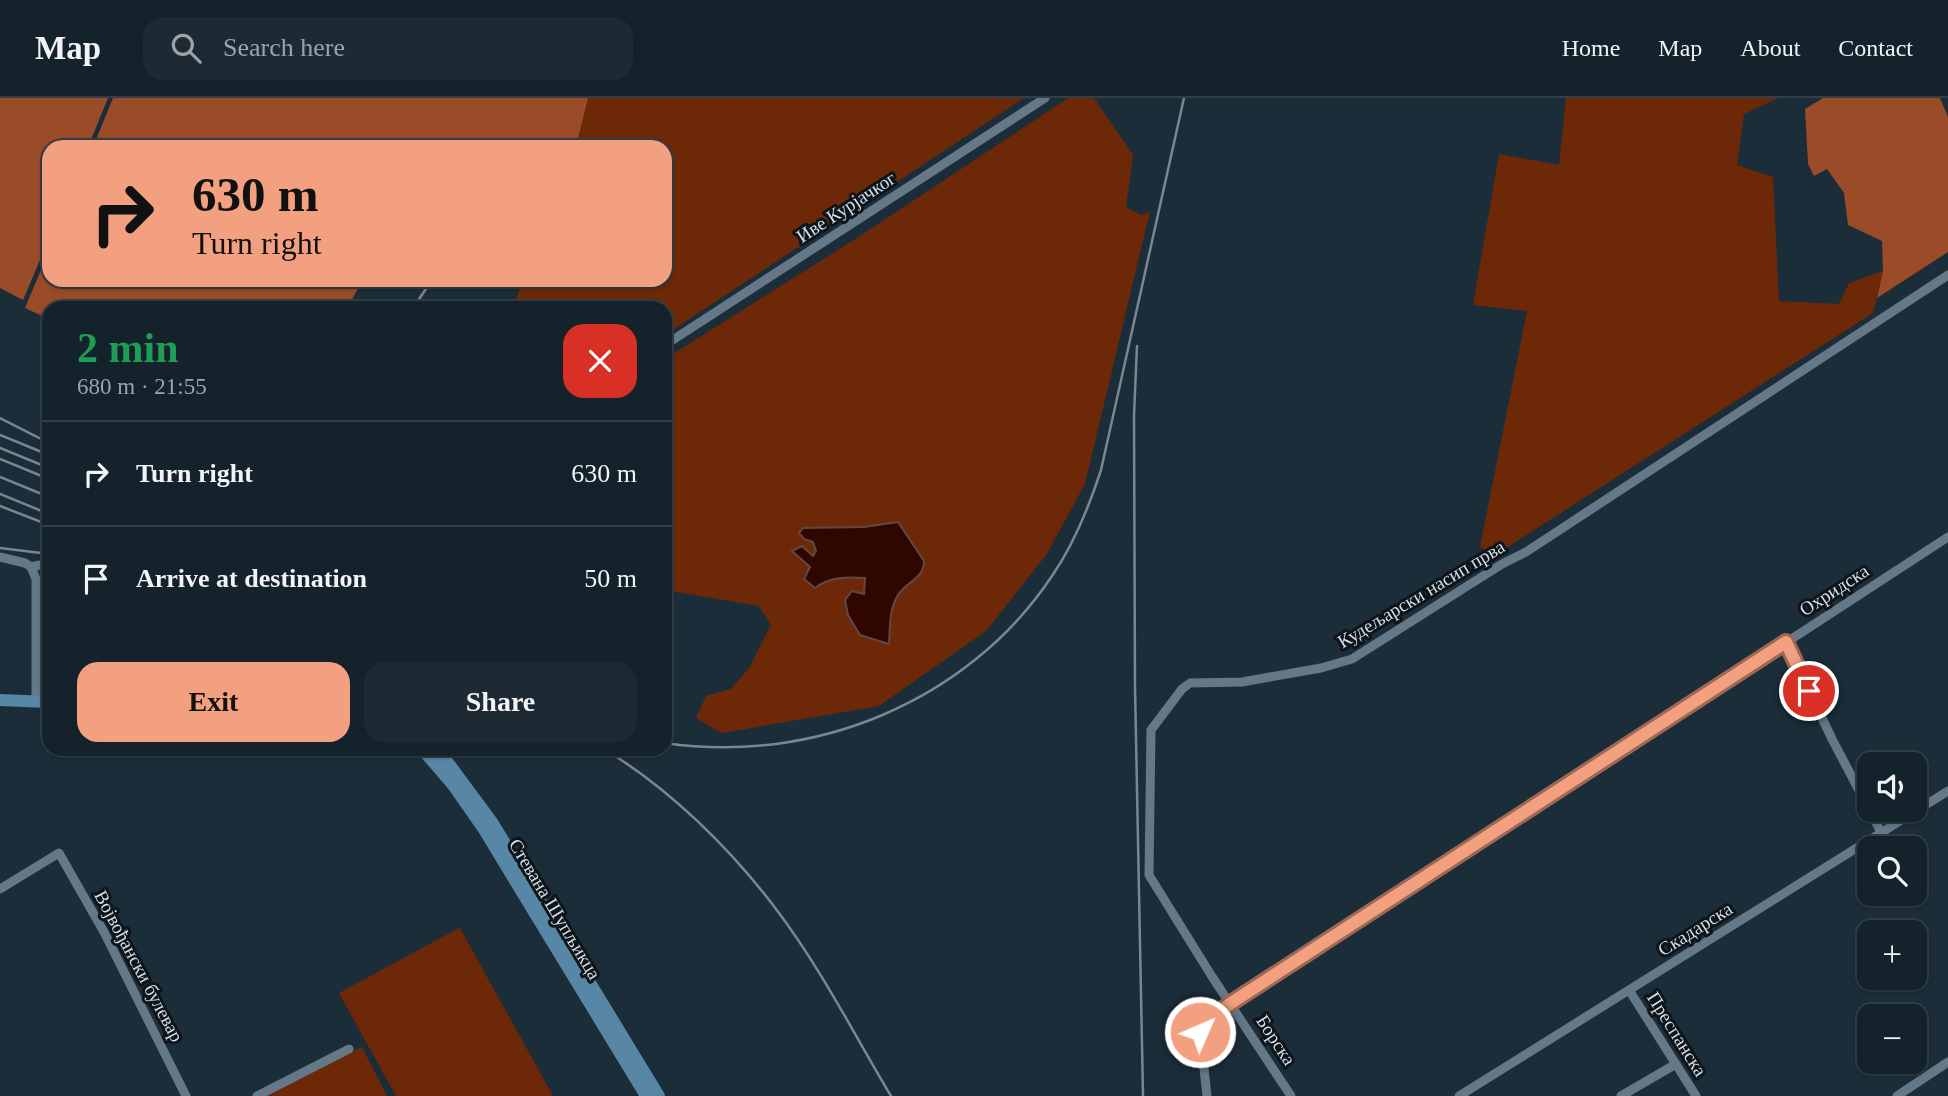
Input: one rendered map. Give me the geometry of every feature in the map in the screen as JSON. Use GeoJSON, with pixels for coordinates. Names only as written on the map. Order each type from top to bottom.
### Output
{"type":"FeatureCollection","features":[{"type":"Feature","properties":{"kind":"main road"},"geometry":{"type":"LineString","coordinates":[[0,700],[42,702]]}},
{"type":"Feature","properties":{"kind":"main road","name":"Стевана Шупљикца"},"geometry":{"type":"LineString","coordinates":[[428,756],[476,817],[646,1096]]}},
{"type":"Feature","properties":{"kind":"main road","name":"Стевана Шупљикца"},"geometry":{"type":"LineString","coordinates":[[443,756],[492,822],[659,1096]]}},
{"type":"Feature","properties":{"kind":"street","name":"Иве Курјачког"},"geometry":{"type":"LineString","coordinates":[[672,340],[1045,98]]}},
{"type":"Feature","properties":{"kind":"street","name":"Кудељарски насип прва"},"geometry":{"type":"LineString","coordinates":[[1231,1003],[1149,875],[1151,730],[1182,689],[1190,683],[1242,682],[1321,668],[1352,659],[1502,564],[1526,552],[1948,275]]}},
{"type":"Feature","properties":{"kind":"street","name":"Охридска"},"geometry":{"type":"LineString","coordinates":[[1207,1096],[1201,1026],[1231,1003],[1948,537]]}},
{"type":"Feature","properties":{"kind":"street"},"geometry":{"type":"LineString","coordinates":[[0,557],[32,567],[36,579],[42,684]]}},
{"type":"Feature","properties":{"kind":"street"},"geometry":{"type":"LineString","coordinates":[[32,567],[42,563]]}},
{"type":"Feature","properties":{"kind":"street"},"geometry":{"type":"LineString","coordinates":[[1786,642],[1843,761],[1882,834]]}},
{"type":"Feature","properties":{"kind":"street","name":"Скадарска"},"geometry":{"type":"LineString","coordinates":[[1460,1096],[1948,791]]}},
{"type":"Feature","properties":{"kind":"street","name":"Војвођански булевар"},"geometry":{"type":"LineString","coordinates":[[0,889],[59,853],[104,932],[186,1096]]}},
{"type":"Feature","properties":{"kind":"street","name":"Преспанска"},"geometry":{"type":"LineString","coordinates":[[1629,990],[1696,1096]]}},
{"type":"Feature","properties":{"kind":"street","name":"Борска"},"geometry":{"type":"LineString","coordinates":[[1231,1003],[1291,1096]]}},
{"type":"Feature","properties":{"kind":"street"},"geometry":{"type":"LineString","coordinates":[[257,1096],[349,1049]]}},
{"type":"Feature","properties":{"kind":"street"},"geometry":{"type":"LineString","coordinates":[[1897,1096],[1948,1062]]}},
{"type":"Feature","properties":{"kind":"street"},"geometry":{"type":"LineString","coordinates":[[1620,1096],[1676,1064]]}},
{"type":"Feature","properties":{"kind":"shaded area"},"geometry":{"type":"Polygon","coordinates":[[[0,98],[108,98],[91,140],[42,140],[42,255],[23,300],[0,288],[0,98]]]}},
{"type":"Feature","properties":{"kind":"shaded area"},"geometry":{"type":"Polygon","coordinates":[[[113,98],[588,98],[578,140],[96,140],[113,98]]]}},
{"type":"Feature","properties":{"kind":"shaded area"},"geometry":{"type":"Polygon","coordinates":[[[588,98],[1024,98],[672,330],[672,301],[516,301],[520,287],[672,287],[672,140],[578,140],[588,98]]]}},
{"type":"Feature","properties":{"kind":"shaded area"},"geometry":{"type":"Polygon","coordinates":[[[1068,98],[1094,98],[1133,155],[1126,207],[1141,215],[1150,211],[1085,484],[1046,555],[986,631],[879,706],[722,733],[696,718],[706,696],[731,689],[749,668],[771,625],[759,606],[672,591],[672,355],[857,238],[1068,98]]]}},
{"type":"Feature","properties":{"kind":"shaded area"},"geometry":{"type":"Polygon","coordinates":[[[1566,98],[1778,98],[1744,114],[1737,165],[1773,177],[1779,301],[1839,304],[1849,283],[1883,271],[1873,313],[1495,555],[1480,547],[1527,311],[1473,305],[1499,154],[1559,165],[1566,98]]]}},
{"type":"Feature","properties":{"kind":"shaded area"},"geometry":{"type":"Polygon","coordinates":[[[1823,98],[1940,98],[1948,117],[1948,252],[1877,298],[1883,271],[1882,241],[1848,225],[1844,193],[1827,169],[1814,176],[1808,164],[1805,109],[1823,98]]]}},
{"type":"Feature","properties":{"kind":"shaded area"},"geometry":{"type":"Polygon","coordinates":[[[42,268],[42,287],[359,287],[351,301],[42,301],[42,316],[25,308],[42,268]]]}},
{"type":"Feature","properties":{"kind":"shaded area"},"geometry":{"type":"Polygon","coordinates":[[[898,522],[924,561],[921,572],[895,600],[890,619],[889,644],[860,635],[848,615],[845,600],[852,591],[864,594],[865,578],[833,579],[815,588],[804,579],[810,567],[792,551],[802,546],[813,556],[816,551],[813,542],[804,539],[799,533],[803,528],[864,527],[898,522]]]}},
{"type":"Feature","properties":{"kind":"shaded area"},"geometry":{"type":"Polygon","coordinates":[[[459,928],[553,1096],[396,1096],[339,993],[459,928]]]}},
{"type":"Feature","properties":{"kind":"shaded area"},"geometry":{"type":"Polygon","coordinates":[[[362,1047],[387,1096],[267,1096],[362,1047]]]}},
{"type":"Feature","properties":{"kind":"railway"},"geometry":{"type":"LineString","coordinates":[[672,744],[721,747],[776,744],[830,733],[882,715],[932,690],[977,658],[1017,620],[1052,576],[1074,538],[1101,470],[1184,98]]}},
{"type":"Feature","properties":{"kind":"railway"},"geometry":{"type":"LineString","coordinates":[[418,301],[427,287]]}},
{"type":"Feature","properties":{"kind":"railway"},"geometry":{"type":"LineString","coordinates":[[1137,346],[1134,415],[1135,687],[1143,1096]]}},
{"type":"Feature","properties":{"kind":"railway"},"geometry":{"type":"LineString","coordinates":[[0,418],[42,439]]}},
{"type":"Feature","properties":{"kind":"railway"},"geometry":{"type":"LineString","coordinates":[[0,435],[42,452]]}},
{"type":"Feature","properties":{"kind":"railway"},"geometry":{"type":"LineString","coordinates":[[0,448],[42,465]]}},
{"type":"Feature","properties":{"kind":"railway"},"geometry":{"type":"LineString","coordinates":[[0,459],[42,476]]}},
{"type":"Feature","properties":{"kind":"railway"},"geometry":{"type":"LineString","coordinates":[[0,477],[42,494]]}},
{"type":"Feature","properties":{"kind":"railway"},"geometry":{"type":"LineString","coordinates":[[0,494],[42,511]]}},
{"type":"Feature","properties":{"kind":"railway"},"geometry":{"type":"LineString","coordinates":[[0,506],[42,522]]}},
{"type":"Feature","properties":{"kind":"railway"},"geometry":{"type":"LineString","coordinates":[[0,548],[42,553]]}},
{"type":"Feature","properties":{"kind":"railway"},"geometry":{"type":"LineString","coordinates":[[614,756],[652,782],[698,821],[758,886],[807,954],[891,1096]]}},
{"type":"Feature","properties":{"kind":"route"},"geometry":{"type":"LineString","coordinates":[[1200,1032],[1201,1026],[1207,1020],[1231,1003],[1786,642],[1809,691]]}}]}
